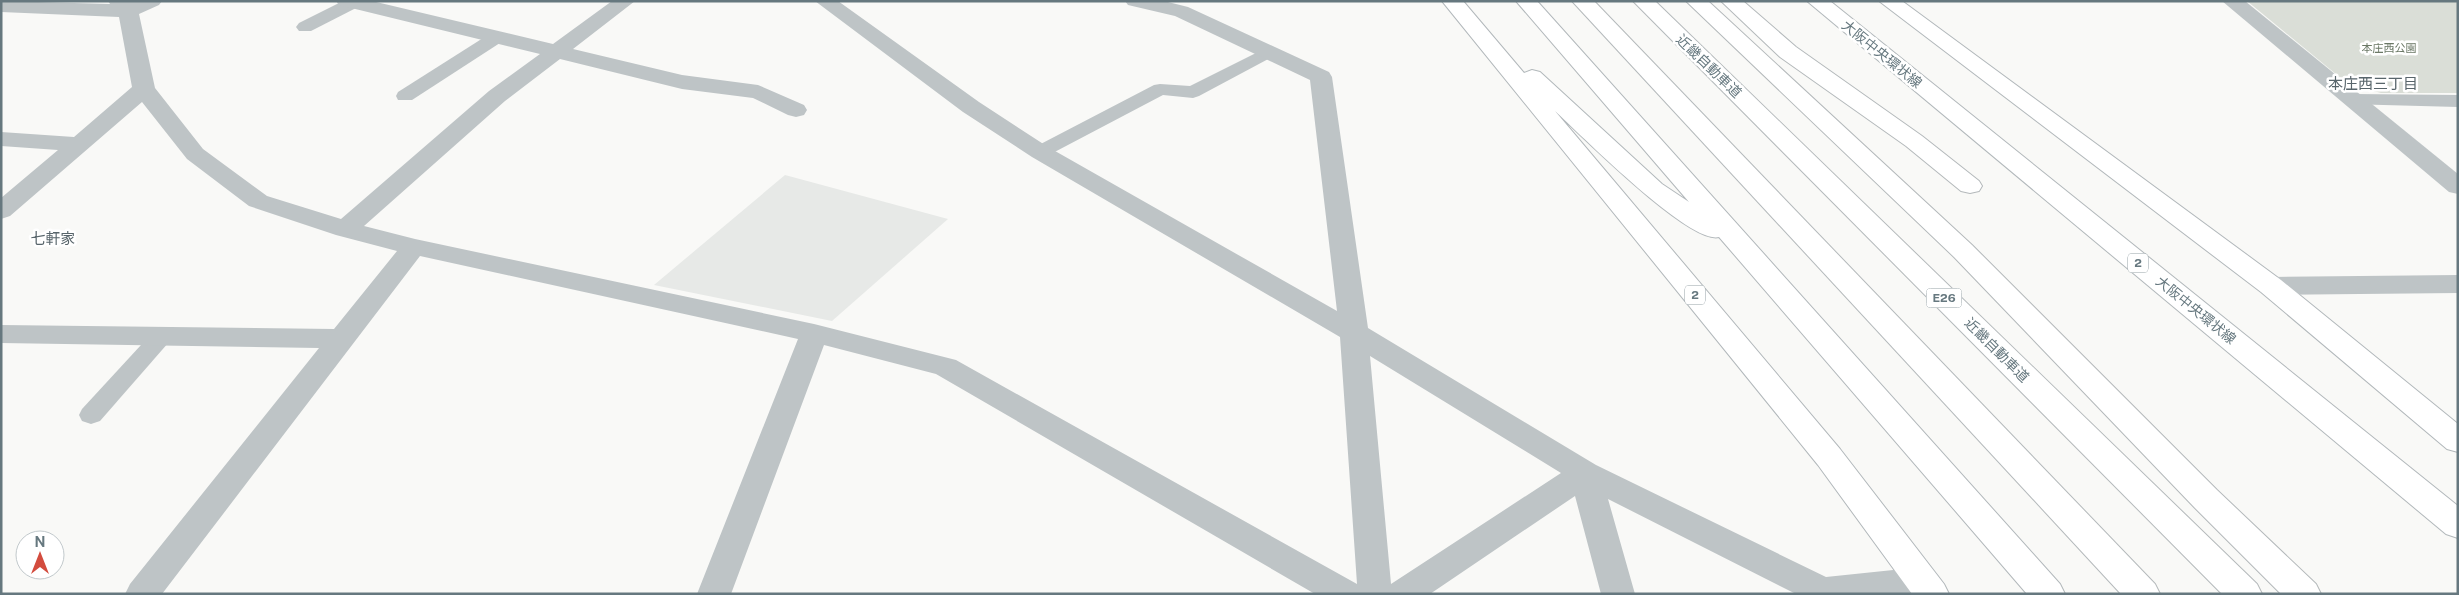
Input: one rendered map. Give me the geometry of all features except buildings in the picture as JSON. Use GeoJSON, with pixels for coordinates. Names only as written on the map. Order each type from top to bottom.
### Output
{"type":"FeatureCollection","features":[{"type":"Feature","properties":{"kind":"main road"},"geometry":{"type":"LineString","coordinates":[[1526,1],[2048,594]]}},
{"type":"Feature","properties":{"kind":"main road"},"geometry":{"type":"LineString","coordinates":[[1582,1],[2143,594]]}},
{"type":"Feature","properties":{"kind":"main road","name":"近畿自動車道"},"geometry":{"type":"LineString","coordinates":[[1643,1],[2245,594]]}},
{"type":"Feature","properties":{"kind":"main road"},"geometry":{"type":"LineString","coordinates":[[1696,1],[1964,251],[2206,499],[2304,594]]}},
{"type":"Feature","properties":{"kind":"main road"},"geometry":{"type":"LineString","coordinates":[[1732,1],[1788,52],[1914,141],[1970,186]]}},
{"type":"Feature","properties":{"kind":"main road","name":"大阪中央環状線"},"geometry":{"type":"LineString","coordinates":[[1817,1],[2458,525]]}},
{"type":"Feature","properties":{"kind":"main road"},"geometry":{"type":"LineString","coordinates":[[1889,1],[2271,286],[2458,441]]}},
{"type":"Feature","properties":{"kind":"main road"},"geometry":{"type":"LineString","coordinates":[[1455,6],[1653,189],[1748,255]]}},
{"type":"Feature","properties":{"kind":"main road","name":"2"},"geometry":{"type":"LineString","coordinates":[[1455,6],[1829,457],[1927,588]]}},
{"type":"Feature","properties":{"kind":"street"},"geometry":{"type":"LineString","coordinates":[[1,6],[123,6],[152,1]]}},
{"type":"Feature","properties":{"kind":"street"},"geometry":{"type":"LineString","coordinates":[[345,229],[497,96],[625,1]]}},
{"type":"Feature","properties":{"kind":"street"},"geometry":{"type":"LineString","coordinates":[[825,1],[971,107],[1040,152],[1354,333],[1585,473],[1823,591],[1927,588]]}},
{"type":"Feature","properties":{"kind":"street"},"geometry":{"type":"LineString","coordinates":[[1135,1],[1181,6],[1268,52],[1321,77],[1354,333],[1375,594]]}},
{"type":"Feature","properties":{"kind":"street"},"geometry":{"type":"LineString","coordinates":[[2232,1],[2458,187]]}},
{"type":"Feature","properties":{"kind":"street"},"geometry":{"type":"LineString","coordinates":[[349,2],[497,36],[682,82],[758,92],[796,110]]}},
{"type":"Feature","properties":{"kind":"street"},"geometry":{"type":"LineString","coordinates":[[123,6],[144,88],[195,154],[258,201],[345,229],[414,248],[814,333],[946,368],[1345,594]]}},
{"type":"Feature","properties":{"kind":"street"},"geometry":{"type":"LineString","coordinates":[[1,211],[144,88]]}},
{"type":"Feature","properties":{"kind":"street"},"geometry":{"type":"LineString","coordinates":[[1,139],[80,144]]}},
{"type":"Feature","properties":{"kind":"street"},"geometry":{"type":"LineString","coordinates":[[142,594],[414,248]]}},
{"type":"Feature","properties":{"kind":"street"},"geometry":{"type":"LineString","coordinates":[[2271,286],[2458,284]]}},
{"type":"Feature","properties":{"kind":"street"},"geometry":{"type":"LineString","coordinates":[[714,594],[814,333]]}},
{"type":"Feature","properties":{"kind":"street"},"geometry":{"type":"LineString","coordinates":[[1,334],[341,339]]}},
{"type":"Feature","properties":{"kind":"street"},"geometry":{"type":"LineString","coordinates":[[1403,594],[1585,473]]}},
{"type":"Feature","properties":{"kind":"street"},"geometry":{"type":"LineString","coordinates":[[1585,473],[1618,594]]}},
{"type":"Feature","properties":{"kind":"lane"},"geometry":{"type":"LineString","coordinates":[[305,27],[349,2]]}},
{"type":"Feature","properties":{"kind":"lane"},"geometry":{"type":"LineString","coordinates":[[405,96],[497,36]]}},
{"type":"Feature","properties":{"kind":"lane"},"geometry":{"type":"LineString","coordinates":[[1040,152],[1160,89],[1193,92],[1268,52]]}},
{"type":"Feature","properties":{"kind":"lane"},"geometry":{"type":"LineString","coordinates":[[2352,100],[2458,101]]}},
{"type":"Feature","properties":{"kind":"lane"},"geometry":{"type":"LineString","coordinates":[[91,415],[161,336]]}},
{"type":"Feature","properties":{"kind":"shaded area"},"geometry":{"type":"Polygon","coordinates":[[[785,175],[948,219],[832,321],[654,285],[785,175]]]}},
{"type":"Feature","properties":{"kind":"green space","name":"本庄西公園"},"geometry":{"type":"Polygon","coordinates":[[[2247,1],[2458,1],[2458,93],[2381,93],[2348,84],[2247,1]]]}},
{"type":"Feature","properties":{"kind":"district","name":"本庄西三丁目"},"geometry":{"type":"Point","coordinates":[2373,83]}},
{"type":"Feature","properties":{"kind":"district","name":"七軒家"},"geometry":{"type":"Point","coordinates":[53,238]}}]}
